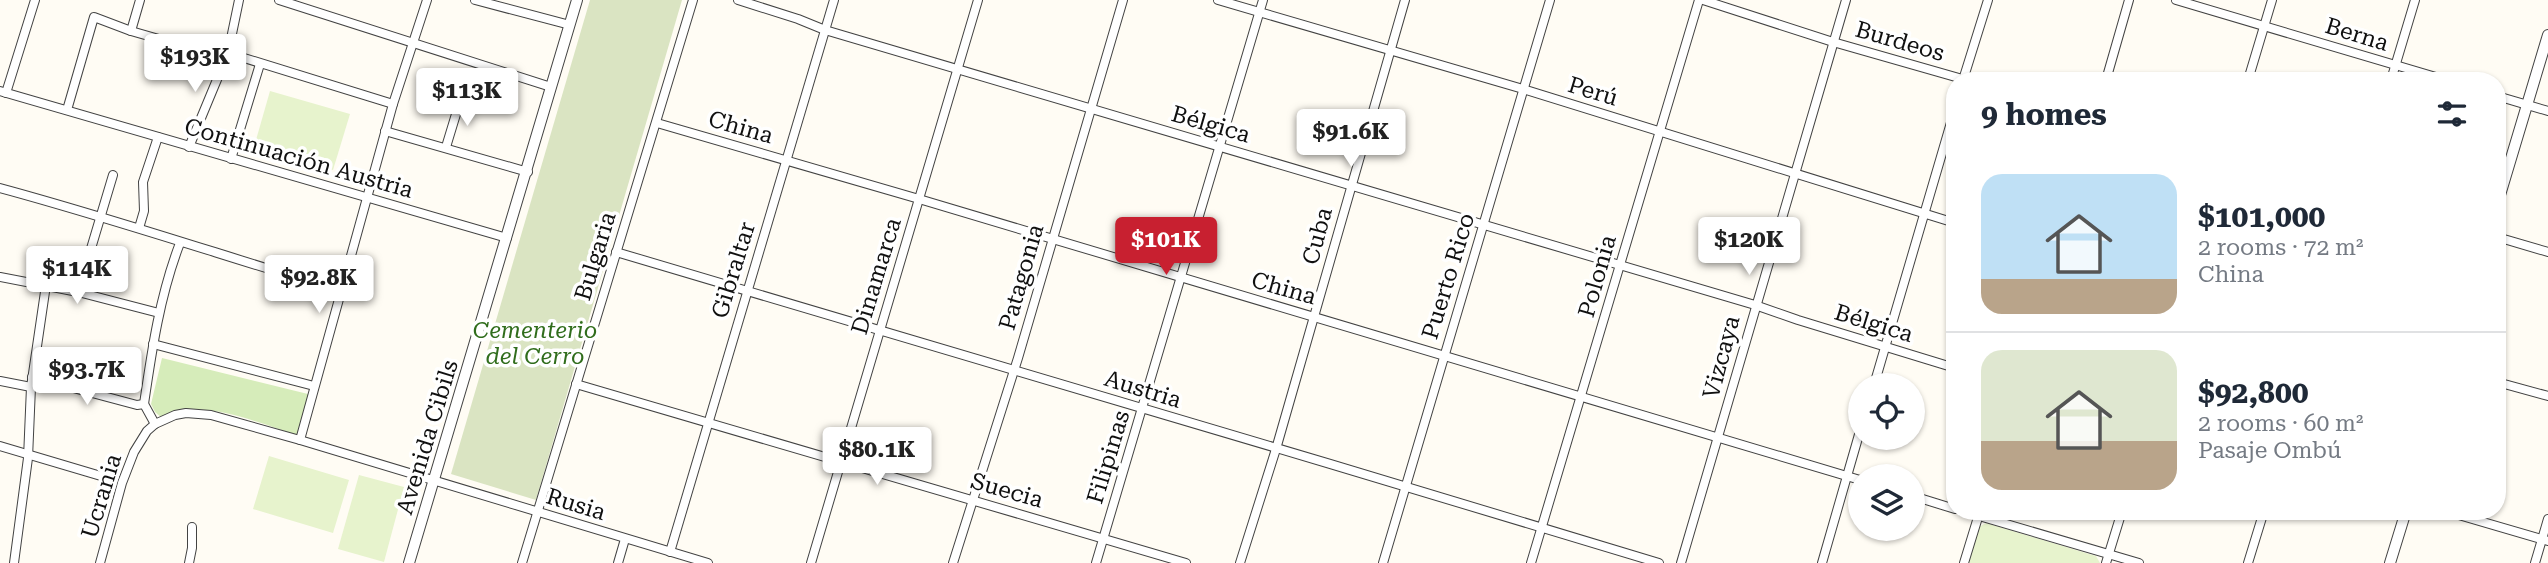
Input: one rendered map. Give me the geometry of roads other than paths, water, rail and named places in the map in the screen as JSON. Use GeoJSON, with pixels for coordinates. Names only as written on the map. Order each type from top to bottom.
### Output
{"type":"FeatureCollection","features":[{"type":"Feature","properties":{"kind":"street"},"geometry":{"type":"LineString","coordinates":[[2,93],[35,0]]}},
{"type":"Feature","properties":{"kind":"street"},"geometry":{"type":"LineString","coordinates":[[131,31],[140,0]]}},
{"type":"Feature","properties":{"kind":"street"},"geometry":{"type":"LineString","coordinates":[[189,147],[226,56],[239,0]]}},
{"type":"Feature","properties":{"kind":"street"},"geometry":{"type":"LineString","coordinates":[[279,0],[551,87]]}},
{"type":"Feature","properties":{"kind":"street"},"geometry":{"type":"LineString","coordinates":[[300,440],[385,131],[426,0]]}},
{"type":"Feature","properties":{"kind":"street"},"geometry":{"type":"LineString","coordinates":[[475,0],[570,25]]}},
{"type":"Feature","properties":{"kind":"street","name":"Avenida Cibils"},"geometry":{"type":"LineString","coordinates":[[410,563],[577,0]]}},
{"type":"Feature","properties":{"kind":"street","name":"Bulgaria"},"geometry":{"type":"LineString","coordinates":[[522,563],[693,0]]}},
{"type":"Feature","properties":{"kind":"street","name":"Bélgica"},"geometry":{"type":"LineString","coordinates":[[738,0],[825,30],[1351,184],[1946,365]]}},
{"type":"Feature","properties":{"kind":"street","name":"Gibraltar"},"geometry":{"type":"LineString","coordinates":[[670,552],[834,0]]}},
{"type":"Feature","properties":{"kind":"street","name":"Dinamarca"},"geometry":{"type":"LineString","coordinates":[[811,563],[978,0]]}},
{"type":"Feature","properties":{"kind":"street","name":"Patagonia"},"geometry":{"type":"LineString","coordinates":[[953,563],[1014,371],[1123,0]]}},
{"type":"Feature","properties":{"kind":"street","name":"Perú"},"geometry":{"type":"LineString","coordinates":[[1218,0],[1524,89],[1946,220]]}},
{"type":"Feature","properties":{"kind":"street","name":"Filipinas"},"geometry":{"type":"LineString","coordinates":[[1096,563],[1263,0]]}},
{"type":"Feature","properties":{"kind":"street","name":"Cuba"},"geometry":{"type":"LineString","coordinates":[[1240,563],[1276,449],[1405,0]]}},
{"type":"Feature","properties":{"kind":"street","name":"Puerto Rico"},"geometry":{"type":"LineString","coordinates":[[1383,563],[1550,0]]}},
{"type":"Feature","properties":{"kind":"street","name":"Burdeos"},"geometry":{"type":"LineString","coordinates":[[1701,0],[1946,75]]}},
{"type":"Feature","properties":{"kind":"street","name":"Polonia"},"geometry":{"type":"LineString","coordinates":[[1531,563],[1701,0]]}},
{"type":"Feature","properties":{"kind":"street","name":"Vizcaya"},"geometry":{"type":"LineString","coordinates":[[1681,563],[1846,0]]}},
{"type":"Feature","properties":{"kind":"street"},"geometry":{"type":"LineString","coordinates":[[1966,72],[1988,0]]}},
{"type":"Feature","properties":{"kind":"street"},"geometry":{"type":"LineString","coordinates":[[2108,72],[2129,0]]}},
{"type":"Feature","properties":{"kind":"street","name":"Berna"},"geometry":{"type":"LineString","coordinates":[[2176,0],[2417,72]]}},
{"type":"Feature","properties":{"kind":"street"},"geometry":{"type":"LineString","coordinates":[[2251,72],[2272,0]]}},
{"type":"Feature","properties":{"kind":"street"},"geometry":{"type":"LineString","coordinates":[[2394,72],[2415,0]]}},
{"type":"Feature","properties":{"kind":"street"},"geometry":{"type":"LineString","coordinates":[[67,110],[94,17],[131,31],[260,64],[393,104]]}},
{"type":"Feature","properties":{"kind":"street"},"geometry":{"type":"LineString","coordinates":[[2506,175],[2548,35]]}},
{"type":"Feature","properties":{"kind":"street"},"geometry":{"type":"LineString","coordinates":[[231,159],[260,64]]}},
{"type":"Feature","properties":{"kind":"street","name":"Continuación Austria"},"geometry":{"type":"LineString","coordinates":[[2,93],[507,238]]}},
{"type":"Feature","properties":{"kind":"street"},"geometry":{"type":"LineString","coordinates":[[2506,98],[2548,111]]}},
{"type":"Feature","properties":{"kind":"street"},"geometry":{"type":"LineString","coordinates":[[446,147],[460,101]]}},
{"type":"Feature","properties":{"kind":"street","name":"China"},"geometry":{"type":"LineString","coordinates":[[657,123],[786,159],[1847,476]]}},
{"type":"Feature","properties":{"kind":"street"},"geometry":{"type":"LineString","coordinates":[[385,131],[528,172]]}},
{"type":"Feature","properties":{"kind":"street"},"geometry":{"type":"LineString","coordinates":[[139,228],[144,211],[143,182],[158,137]]}},
{"type":"Feature","properties":{"kind":"street"},"geometry":{"type":"LineString","coordinates":[[1877,373],[1946,140]]}},
{"type":"Feature","properties":{"kind":"street"},"geometry":{"type":"LineString","coordinates":[[78,292],[113,175]]}},
{"type":"Feature","properties":{"kind":"street"},"geometry":{"type":"LineString","coordinates":[[0,188],[100,215],[180,243],[341,291]]}},
{"type":"Feature","properties":{"kind":"street"},"geometry":{"type":"LineString","coordinates":[[2506,240],[2548,252]]}},
{"type":"Feature","properties":{"kind":"street"},"geometry":{"type":"LineString","coordinates":[[155,424],[144,404],[159,313],[180,243]]}},
{"type":"Feature","properties":{"kind":"street","name":"Austria"},"geometry":{"type":"LineString","coordinates":[[616,252],[1659,563]]}},
{"type":"Feature","properties":{"kind":"street"},"geometry":{"type":"LineString","coordinates":[[0,277],[78,292],[159,313]]}},
{"type":"Feature","properties":{"kind":"street"},"geometry":{"type":"LineString","coordinates":[[14,563],[28,455],[32,377],[46,285]]}},
{"type":"Feature","properties":{"kind":"street"},"geometry":{"type":"LineString","coordinates":[[153,344],[314,386]]}},
{"type":"Feature","properties":{"kind":"street"},"geometry":{"type":"LineString","coordinates":[[32,377],[137,405],[144,404]]}},
{"type":"Feature","properties":{"kind":"street"},"geometry":{"type":"LineString","coordinates":[[0,380],[31,387]]}},
{"type":"Feature","properties":{"kind":"street","name":"Suecia"},"geometry":{"type":"LineString","coordinates":[[576,384],[1186,563]]}},
{"type":"Feature","properties":{"kind":"street"},"geometry":{"type":"LineString","coordinates":[[2506,384],[2548,396]]}},
{"type":"Feature","properties":{"kind":"street","name":"Rusia"},"geometry":{"type":"LineString","coordinates":[[155,424],[175,415],[200,413],[433,479],[708,563]]}},
{"type":"Feature","properties":{"kind":"street","name":"Ucrania"},"geometry":{"type":"LineString","coordinates":[[100,563],[128,466],[140,441],[155,424]]}},
{"type":"Feature","properties":{"kind":"street"},"geometry":{"type":"LineString","coordinates":[[0,446],[111,480]]}},
{"type":"Feature","properties":{"kind":"street"},"geometry":{"type":"LineString","coordinates":[[1822,563],[1855,450]]}},
{"type":"Feature","properties":{"kind":"street"},"geometry":{"type":"LineString","coordinates":[[1925,500],[1946,506]]}},
{"type":"Feature","properties":{"kind":"street"},"geometry":{"type":"LineString","coordinates":[[2535,563],[2545,540],[2548,519]]}},
{"type":"Feature","properties":{"kind":"street"},"geometry":{"type":"LineString","coordinates":[[1964,563],[1977,520]]}},
{"type":"Feature","properties":{"kind":"street"},"geometry":{"type":"LineString","coordinates":[[1999,520],[2108,559],[2139,563]]}},
{"type":"Feature","properties":{"kind":"street"},"geometry":{"type":"LineString","coordinates":[[2108,559],[2119,520]]}},
{"type":"Feature","properties":{"kind":"street"},"geometry":{"type":"LineString","coordinates":[[2248,563],[2261,520]]}},
{"type":"Feature","properties":{"kind":"street"},"geometry":{"type":"LineString","coordinates":[[2390,563],[2403,520]]}},
{"type":"Feature","properties":{"kind":"street"},"geometry":{"type":"LineString","coordinates":[[2476,520],[2545,540]]}},
{"type":"Feature","properties":{"kind":"street"},"geometry":{"type":"LineString","coordinates":[[189,563],[191,527]]}},
{"type":"Feature","properties":{"kind":"street"},"geometry":{"type":"LineString","coordinates":[[618,563],[625,539]]}},
{"type":"Feature","properties":{"kind":"park label","name":"Cementerio del Cerro"},"geometry":{"type":"Point","coordinates":[535,343]}}]}
